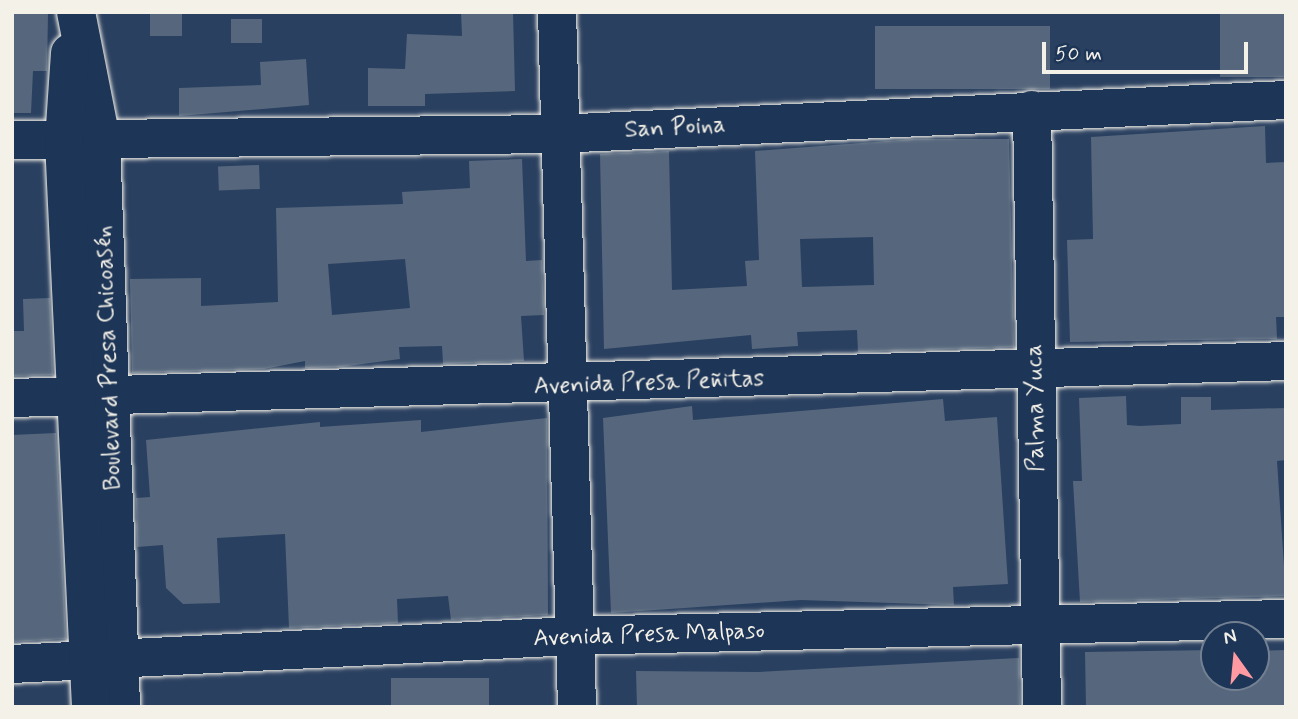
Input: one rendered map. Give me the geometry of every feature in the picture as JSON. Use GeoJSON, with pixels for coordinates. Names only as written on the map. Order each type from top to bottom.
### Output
{"type":"FeatureCollection","features":[{"type":"Feature","properties":{"kind":"street","name":"Boulevard Presa Chicoasén"},"geometry":{"type":"LineString","coordinates":[[74,12],[105,662],[121,707]]}},
{"type":"Feature","properties":{"kind":"street"},"geometry":{"type":"LineString","coordinates":[[557,12],[556,134],[577,707]]}},
{"type":"Feature","properties":{"kind":"street","name":"San Poina"},"geometry":{"type":"LineString","coordinates":[[12,140],[556,134],[1286,100]]}},
{"type":"Feature","properties":{"kind":"street","name":"Palma Yuca"},"geometry":{"type":"LineString","coordinates":[[1032,110],[1042,707]]}},
{"type":"Feature","properties":{"kind":"street","name":"Avenida Presa Peñitas"},"geometry":{"type":"LineString","coordinates":[[12,398],[1036,372],[1286,361]]}},
{"type":"Feature","properties":{"kind":"street","name":"Avenida Presa Malpaso"},"geometry":{"type":"LineString","coordinates":[[12,663],[105,662],[573,636],[1286,619]]}},
{"type":"Feature","properties":{"kind":"street","name":"Boulevard Presa Chicoasén"},"geometry":{"type":"LineString","coordinates":[[91,707],[105,662]]}},
{"type":"Feature","properties":{"kind":"building"},"geometry":{"type":"Polygon","coordinates":[[[12,12],[48,12],[47,71],[33,71],[31,113],[12,113],[12,12]]]}},
{"type":"Feature","properties":{"kind":"building"},"geometry":{"type":"Polygon","coordinates":[[[150,12],[182,12],[182,36],[150,36],[150,12]]]}},
{"type":"Feature","properties":{"kind":"building"},"geometry":{"type":"Polygon","coordinates":[[[461,12],[513,12],[515,91],[425,94],[425,106],[368,106],[368,68],[405,69],[407,34],[462,36],[461,12]]]}},
{"type":"Feature","properties":{"kind":"building"},"geometry":{"type":"Polygon","coordinates":[[[1220,12],[1286,12],[1286,77],[1220,77],[1220,12]]]}},
{"type":"Feature","properties":{"kind":"building"},"geometry":{"type":"Polygon","coordinates":[[[231,19],[262,19],[262,43],[231,43],[231,19]]]}},
{"type":"Feature","properties":{"kind":"building"},"geometry":{"type":"Polygon","coordinates":[[[875,26],[1050,26],[1050,89],[875,89],[875,26]]]}},
{"type":"Feature","properties":{"kind":"building"},"geometry":{"type":"Polygon","coordinates":[[[306,59],[309,105],[179,116],[179,88],[261,85],[260,62],[306,59]]]}},
{"type":"Feature","properties":{"kind":"building"},"geometry":{"type":"Polygon","coordinates":[[[1265,126],[1266,163],[1286,162],[1286,317],[1276,317],[1277,339],[1070,342],[1067,240],[1093,239],[1091,137],[1265,126]]]}},
{"type":"Feature","properties":{"kind":"building"},"geometry":{"type":"Polygon","coordinates":[[[914,139],[1009,139],[1014,347],[858,352],[857,330],[797,332],[798,346],[752,349],[751,335],[604,349],[600,154],[669,151],[672,290],[747,286],[745,261],[759,260],[755,151],[914,139]],[[873,237],[800,239],[802,287],[874,285],[873,237]]]}},
{"type":"Feature","properties":{"kind":"building"},"geometry":{"type":"Polygon","coordinates":[[[522,159],[526,261],[542,260],[544,315],[521,316],[524,361],[443,364],[442,346],[399,347],[400,359],[340,367],[305,368],[305,361],[264,369],[132,373],[130,279],[201,278],[201,306],[278,302],[276,208],[403,204],[402,192],[470,188],[469,161],[522,159]],[[405,259],[328,264],[332,315],[410,308],[405,259]]]}},
{"type":"Feature","properties":{"kind":"building"},"geometry":{"type":"Polygon","coordinates":[[[259,165],[260,189],[219,190],[218,166],[259,165]]]}},
{"type":"Feature","properties":{"kind":"building"},"geometry":{"type":"Polygon","coordinates":[[[50,298],[53,375],[12,376],[12,331],[24,331],[23,299],[50,298]]]}},
{"type":"Feature","properties":{"kind":"building"},"geometry":{"type":"Polygon","coordinates":[[[1126,396],[1127,425],[1140,426],[1181,424],[1181,397],[1211,397],[1211,410],[1286,408],[1286,460],[1277,461],[1286,596],[1080,602],[1073,481],[1082,481],[1079,398],[1126,396]]]}},
{"type":"Feature","properties":{"kind":"building"},"geometry":{"type":"Polygon","coordinates":[[[943,399],[945,421],[997,417],[1008,584],[953,587],[954,605],[801,600],[611,613],[603,418],[692,406],[693,420],[943,399]]]}},
{"type":"Feature","properties":{"kind":"building"},"geometry":{"type":"Polygon","coordinates":[[[547,418],[548,615],[451,620],[448,596],[397,599],[398,623],[289,628],[285,534],[217,538],[220,603],[183,604],[166,588],[163,545],[137,547],[136,498],[150,497],[146,440],[320,422],[320,427],[421,420],[421,432],[547,418]]]}},
{"type":"Feature","properties":{"kind":"building"},"geometry":{"type":"Polygon","coordinates":[[[56,433],[66,639],[12,642],[12,435],[56,433]]]}},
{"type":"Feature","properties":{"kind":"building"},"geometry":{"type":"Polygon","coordinates":[[[1200,650],[1200,691],[1270,691],[1270,651],[1286,650],[1286,707],[1086,707],[1085,652],[1200,650]]]}},
{"type":"Feature","properties":{"kind":"building"},"geometry":{"type":"Polygon","coordinates":[[[1019,658],[1020,707],[637,707],[636,671],[758,672],[1019,658]]]}},
{"type":"Feature","properties":{"kind":"building"},"geometry":{"type":"Polygon","coordinates":[[[391,678],[489,678],[489,705],[391,705],[391,678]]]}}]}
